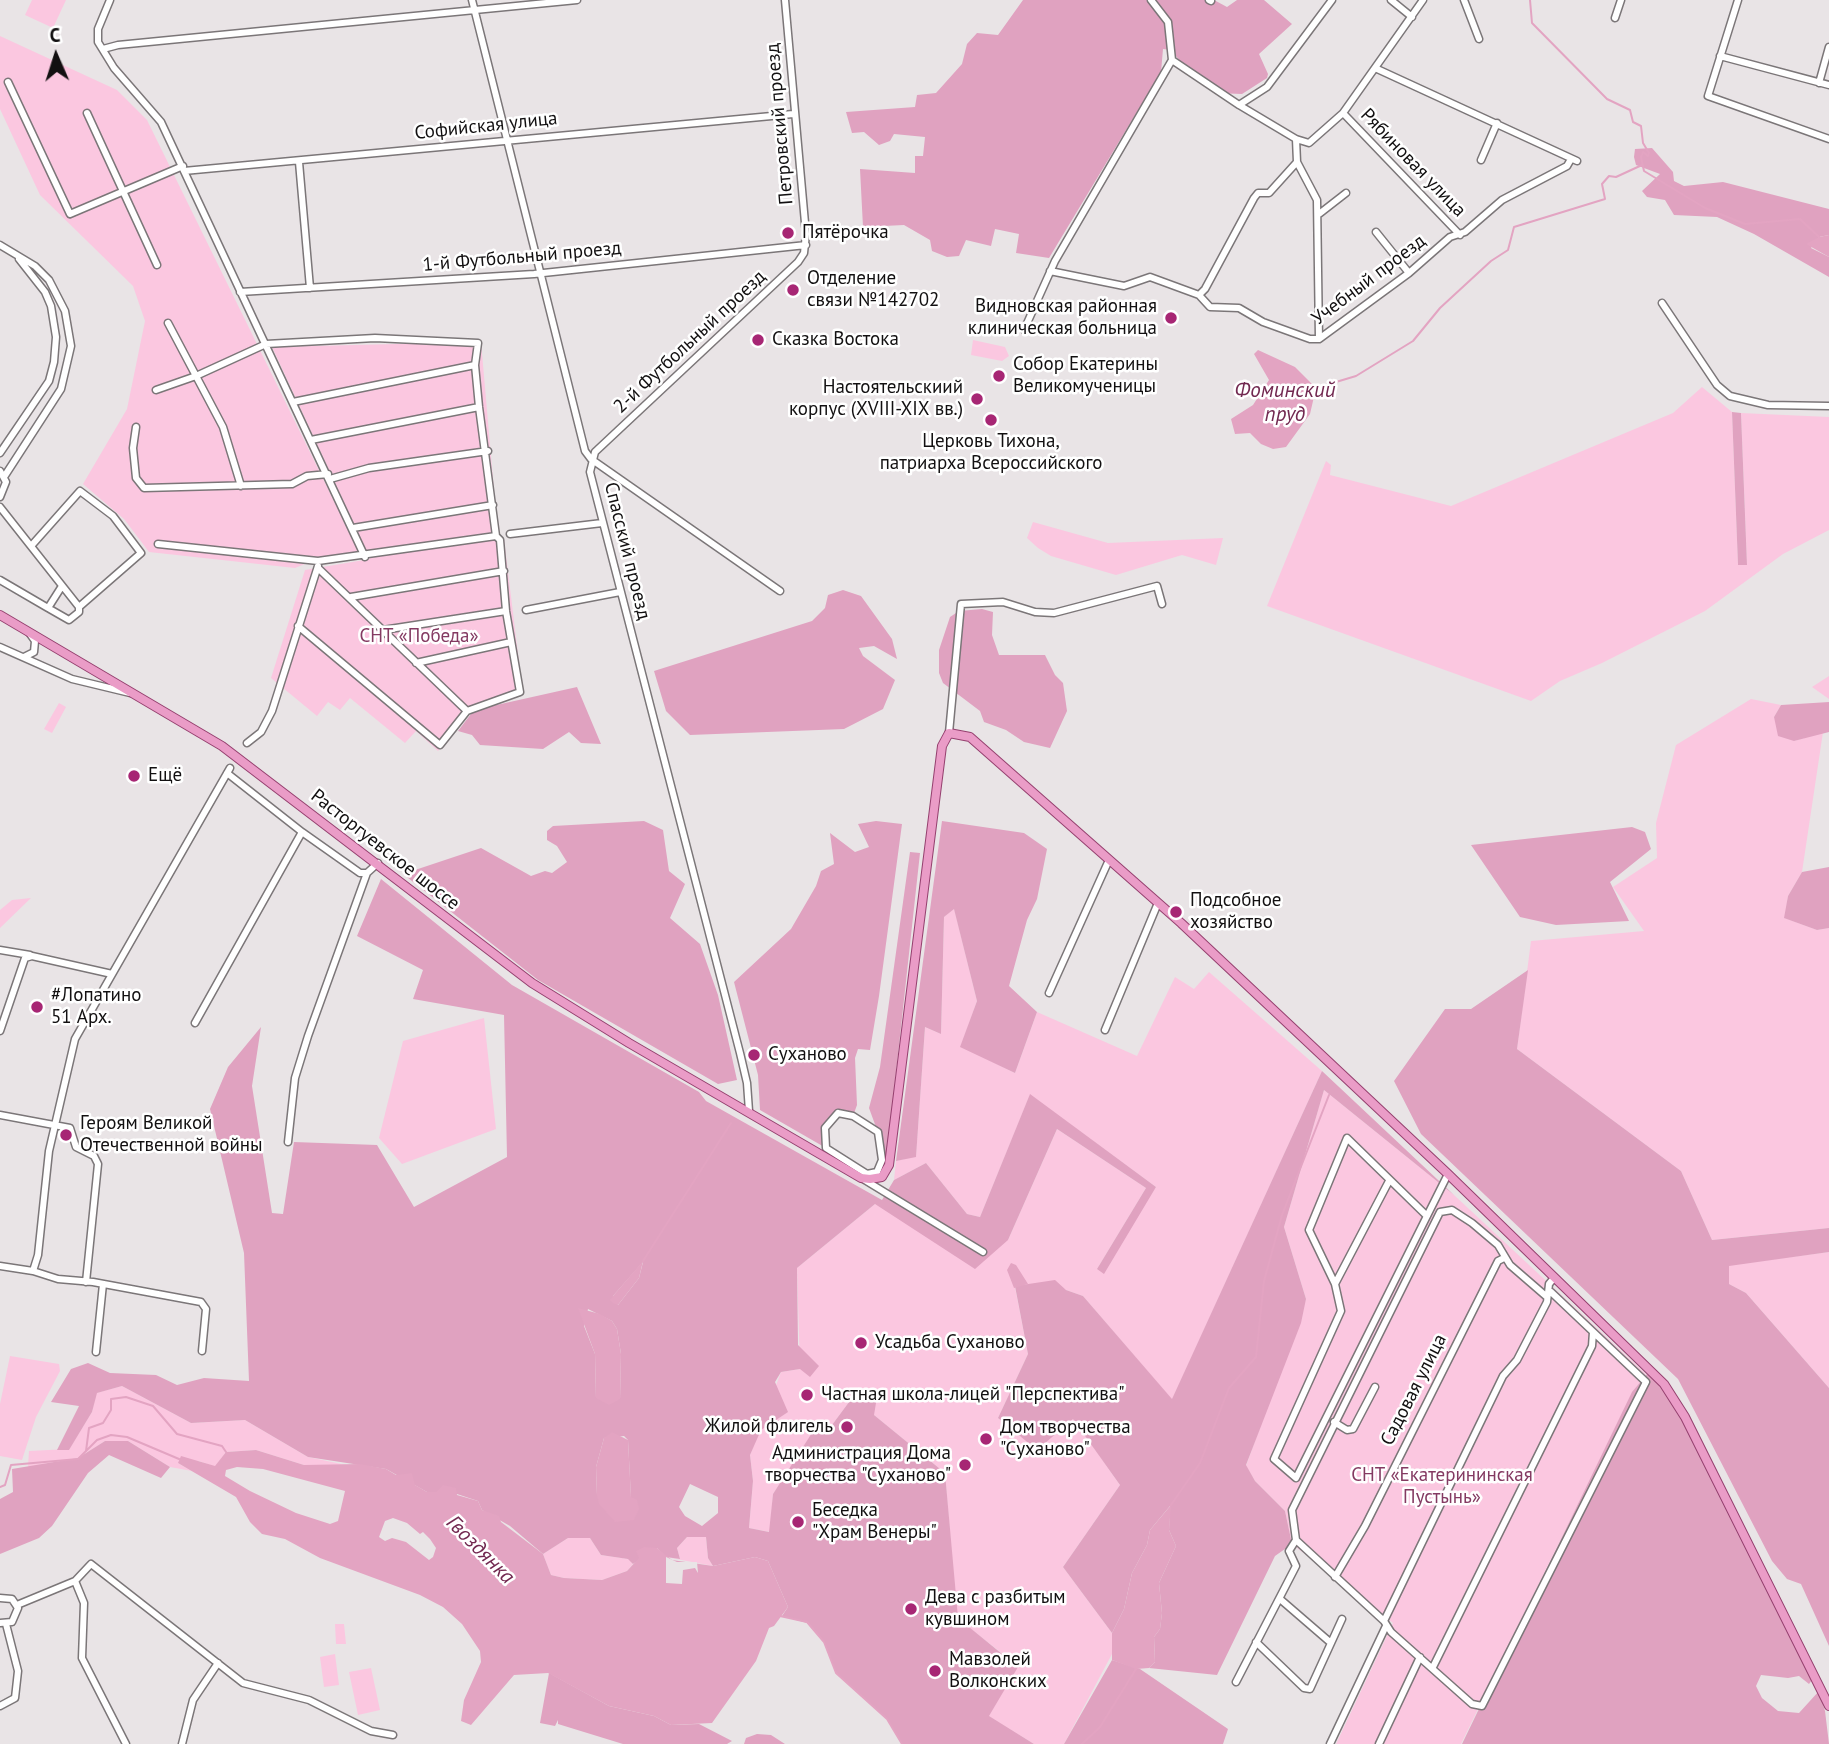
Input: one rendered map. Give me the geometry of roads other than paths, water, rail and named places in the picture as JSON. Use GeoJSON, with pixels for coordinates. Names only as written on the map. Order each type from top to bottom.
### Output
{"type":"FeatureCollection","features":[{"type":"Feature","properties":{"kind":"main road","name":"Расторгуевское шоссе"},"geometry":{"type":"LineString","coordinates":[[0,615],[222,746],[532,983],[861,1178]]}},
{"type":"Feature","properties":{"kind":"main road"},"geometry":{"type":"LineString","coordinates":[[861,1178],[877,1179],[889,1166],[944,739],[949,733],[970,737],[1158,902],[1448,1174],[1664,1384],[1685,1417],[1829,1706]]}},
{"type":"Feature","properties":{"kind":"street"},"geometry":{"type":"LineString","coordinates":[[110,0],[98,29],[98,41],[114,68],[161,122],[365,557]]}},
{"type":"Feature","properties":{"kind":"street","name":"Спасский проезд"},"geometry":{"type":"LineString","coordinates":[[472,0],[585,451],[592,459],[590,472],[747,1083],[749,1111]]}},
{"type":"Feature","properties":{"kind":"street"},"geometry":{"type":"LineString","coordinates":[[103,49],[577,0]]}},
{"type":"Feature","properties":{"kind":"street","name":"Петровский проезд"},"geometry":{"type":"LineString","coordinates":[[785,0],[806,244]]}},
{"type":"Feature","properties":{"kind":"street"},"geometry":{"type":"LineString","coordinates":[[1024,330],[1051,271],[1097,185],[1172,60],[1168,22],[1151,0]]}},
{"type":"Feature","properties":{"kind":"street"},"geometry":{"type":"LineString","coordinates":[[1238,105],[1267,87],[1332,0]]}},
{"type":"Feature","properties":{"kind":"street"},"geometry":{"type":"LineString","coordinates":[[1391,0],[1412,17]]}},
{"type":"Feature","properties":{"kind":"street"},"geometry":{"type":"LineString","coordinates":[[1172,60],[1238,105],[1296,139],[1310,143],[1343,113],[1423,0]]}},
{"type":"Feature","properties":{"kind":"street"},"geometry":{"type":"LineString","coordinates":[[1464,0],[1479,39]]}},
{"type":"Feature","properties":{"kind":"street"},"geometry":{"type":"LineString","coordinates":[[1615,18],[1621,0]]}},
{"type":"Feature","properties":{"kind":"street"},"geometry":{"type":"LineString","coordinates":[[1738,0],[1708,96],[1829,139]]}},
{"type":"Feature","properties":{"kind":"street"},"geometry":{"type":"LineString","coordinates":[[1819,83],[1829,47]]}},
{"type":"Feature","properties":{"kind":"street"},"geometry":{"type":"LineString","coordinates":[[1720,56],[1829,85]]}},
{"type":"Feature","properties":{"kind":"street"},"geometry":{"type":"LineString","coordinates":[[1375,68],[1497,123],[1481,160]]}},
{"type":"Feature","properties":{"kind":"street","name":"Софийская улица"},"geometry":{"type":"LineString","coordinates":[[8,82],[70,214],[183,169],[299,162],[508,139],[793,114]]}},
{"type":"Feature","properties":{"kind":"street"},"geometry":{"type":"LineString","coordinates":[[87,113],[157,265]]}},
{"type":"Feature","properties":{"kind":"street","name":"Рябиновая улица"},"geometry":{"type":"LineString","coordinates":[[1343,113],[1460,235]]}},
{"type":"Feature","properties":{"kind":"street","name":"Учебный проезд"},"geometry":{"type":"LineString","coordinates":[[1051,271],[1124,286],[1150,277],[1199,295],[1210,307],[1239,308],[1264,322],[1310,339],[1319,339],[1409,273],[1450,237],[1460,235],[1502,200],[1574,160],[1497,123]]}},
{"type":"Feature","properties":{"kind":"street"},"geometry":{"type":"LineString","coordinates":[[1296,139],[1297,162],[1317,200],[1319,214],[1319,339]]}},
{"type":"Feature","properties":{"kind":"street"},"geometry":{"type":"LineString","coordinates":[[299,162],[310,288]]}},
{"type":"Feature","properties":{"kind":"street"},"geometry":{"type":"LineString","coordinates":[[1199,295],[1205,289],[1254,198],[1258,193],[1269,193],[1297,162]]}},
{"type":"Feature","properties":{"kind":"street"},"geometry":{"type":"LineString","coordinates":[[1319,214],[1346,193]]}},
{"type":"Feature","properties":{"kind":"street"},"geometry":{"type":"LineString","coordinates":[[1376,232],[1409,273]]}},
{"type":"Feature","properties":{"kind":"street","name":"1-й Футбольный проезд"},"geometry":{"type":"LineString","coordinates":[[240,292],[541,274],[806,244]]}},
{"type":"Feature","properties":{"kind":"street","name":"2-й Футбольный проезд"},"geometry":{"type":"LineString","coordinates":[[592,459],[595,452],[798,262],[806,244]]}},
{"type":"Feature","properties":{"kind":"street"},"geometry":{"type":"LineString","coordinates":[[0,246],[35,265],[57,293],[65,311],[71,346],[61,389],[2,474],[5,488],[0,497]]}},
{"type":"Feature","properties":{"kind":"street"},"geometry":{"type":"LineString","coordinates":[[0,453],[49,381],[56,337],[51,306],[45,292],[15,254]]}},
{"type":"Feature","properties":{"kind":"street"},"geometry":{"type":"LineString","coordinates":[[1662,303],[1717,385],[1730,396],[1768,405],[1829,406]]}},
{"type":"Feature","properties":{"kind":"street"},"geometry":{"type":"LineString","coordinates":[[168,324],[223,427],[241,486]]}},
{"type":"Feature","properties":{"kind":"street"},"geometry":{"type":"LineString","coordinates":[[156,390],[196,376],[266,344],[375,338],[478,343],[475,365],[480,407],[504,571],[506,611],[520,692],[467,711],[439,745],[298,626]]}},
{"type":"Feature","properties":{"kind":"street"},"geometry":{"type":"LineString","coordinates":[[293,402],[475,365]]}},
{"type":"Feature","properties":{"kind":"street"},"geometry":{"type":"LineString","coordinates":[[311,440],[480,407]]}},
{"type":"Feature","properties":{"kind":"street"},"geometry":{"type":"LineString","coordinates":[[136,427],[133,449],[136,478],[144,488],[292,484],[307,476],[329,477],[369,468],[488,452]]}},
{"type":"Feature","properties":{"kind":"street"},"geometry":{"type":"LineString","coordinates":[[592,459],[780,591]]}},
{"type":"Feature","properties":{"kind":"street"},"geometry":{"type":"LineString","coordinates":[[0,580],[69,620],[79,611],[79,607],[141,553],[113,516],[80,492],[32,545]]}},
{"type":"Feature","properties":{"kind":"street"},"geometry":{"type":"LineString","coordinates":[[353,528],[493,505]]}},
{"type":"Feature","properties":{"kind":"street"},"geometry":{"type":"LineString","coordinates":[[0,507],[79,607]]}},
{"type":"Feature","properties":{"kind":"street"},"geometry":{"type":"LineString","coordinates":[[510,534],[603,523]]}},
{"type":"Feature","properties":{"kind":"street"},"geometry":{"type":"LineString","coordinates":[[158,544],[318,564],[498,538]]}},
{"type":"Feature","properties":{"kind":"street"},"geometry":{"type":"LineString","coordinates":[[318,564],[467,711]]}},
{"type":"Feature","properties":{"kind":"street"},"geometry":{"type":"LineString","coordinates":[[247,743],[261,732],[272,711],[318,564]]}},
{"type":"Feature","properties":{"kind":"street"},"geometry":{"type":"LineString","coordinates":[[351,597],[504,571]]}},
{"type":"Feature","properties":{"kind":"street"},"geometry":{"type":"LineString","coordinates":[[48,608],[62,586]]}},
{"type":"Feature","properties":{"kind":"street"},"geometry":{"type":"LineString","coordinates":[[949,733],[961,604],[1003,602],[1035,612],[1054,613],[1157,586],[1162,604]]}},
{"type":"Feature","properties":{"kind":"street"},"geometry":{"type":"LineString","coordinates":[[526,610],[620,592]]}},
{"type":"Feature","properties":{"kind":"street"},"geometry":{"type":"LineString","coordinates":[[383,630],[506,611]]}},
{"type":"Feature","properties":{"kind":"street"},"geometry":{"type":"LineString","coordinates":[[18,656],[29,657],[34,652],[35,641],[30,634]]}},
{"type":"Feature","properties":{"kind":"street"},"geometry":{"type":"LineString","coordinates":[[416,663],[512,642]]}},
{"type":"Feature","properties":{"kind":"street"},"geometry":{"type":"LineString","coordinates":[[0,647],[72,679],[137,695]]}},
{"type":"Feature","properties":{"kind":"street"},"geometry":{"type":"LineString","coordinates":[[33,1271],[54,1124],[75,1039],[228,771],[302,832],[360,873],[367,873]]}},
{"type":"Feature","properties":{"kind":"street"},"geometry":{"type":"LineString","coordinates":[[195,1023],[302,832]]}},
{"type":"Feature","properties":{"kind":"street"},"geometry":{"type":"LineString","coordinates":[[1049,993],[1109,860]]}},
{"type":"Feature","properties":{"kind":"street"},"geometry":{"type":"LineString","coordinates":[[288,1142],[295,1078],[304,1046],[367,873],[377,863]]}},
{"type":"Feature","properties":{"kind":"street"},"geometry":{"type":"LineString","coordinates":[[1105,1030],[1158,902]]}},
{"type":"Feature","properties":{"kind":"street"},"geometry":{"type":"LineString","coordinates":[[0,950],[112,974]]}},
{"type":"Feature","properties":{"kind":"street"},"geometry":{"type":"LineString","coordinates":[[0,1031],[22,964],[25,958],[32,956]]}},
{"type":"Feature","properties":{"kind":"street"},"geometry":{"type":"LineString","coordinates":[[838,1113],[852,1116],[878,1132],[882,1160],[877,1172],[867,1174],[826,1148],[825,1128],[838,1113]]}},
{"type":"Feature","properties":{"kind":"street"},"geometry":{"type":"LineString","coordinates":[[0,1115],[70,1128],[76,1147],[94,1156],[98,1164],[86,1282]]}},
{"type":"Feature","properties":{"kind":"street"},"geometry":{"type":"LineString","coordinates":[[1427,1216],[1347,1138],[1309,1230],[1335,1284],[1341,1311],[1274,1459],[1296,1478],[1427,1216],[1448,1174]]}},
{"type":"Feature","properties":{"kind":"street"},"geometry":{"type":"LineString","coordinates":[[861,1178],[983,1252]]}},
{"type":"Feature","properties":{"kind":"street"},"geometry":{"type":"LineString","coordinates":[[1335,1284],[1389,1181]]}},
{"type":"Feature","properties":{"kind":"street"},"geometry":{"type":"LineString","coordinates":[[1646,1382],[1594,1331],[1504,1258],[1498,1245],[1472,1223],[1452,1210],[1440,1212],[1292,1510],[1296,1540],[1472,1704],[1482,1706],[1646,1382],[1648,1369]]}},
{"type":"Feature","properties":{"kind":"street","name":"Садовая улица"},"geometry":{"type":"LineString","coordinates":[[1335,1577],[1365,1526],[1498,1261],[1504,1258]]}},
{"type":"Feature","properties":{"kind":"street"},"geometry":{"type":"LineString","coordinates":[[0,1266],[205,1305],[202,1351]]}},
{"type":"Feature","properties":{"kind":"street"},"geometry":{"type":"LineString","coordinates":[[1330,1744],[1503,1376],[1517,1360],[1549,1295],[1549,1284],[1554,1278]]}},
{"type":"Feature","properties":{"kind":"street"},"geometry":{"type":"LineString","coordinates":[[96,1353],[103,1284]]}},
{"type":"Feature","properties":{"kind":"street"},"geometry":{"type":"LineString","coordinates":[[1433,1667],[1592,1346],[1594,1331]]}},
{"type":"Feature","properties":{"kind":"street"},"geometry":{"type":"LineString","coordinates":[[1334,1422],[1347,1430],[1353,1429],[1375,1387]]}},
{"type":"Feature","properties":{"kind":"street"},"geometry":{"type":"LineString","coordinates":[[1236,1682],[1296,1566],[1289,1551],[1296,1540]]}},
{"type":"Feature","properties":{"kind":"street"},"geometry":{"type":"LineString","coordinates":[[17,1605],[75,1581],[91,1564],[251,1687],[321,1704],[371,1731],[393,1735]]}},
{"type":"Feature","properties":{"kind":"street"},"geometry":{"type":"LineString","coordinates":[[75,1581],[84,1603],[82,1658],[126,1744]]}},
{"type":"Feature","properties":{"kind":"street"},"geometry":{"type":"LineString","coordinates":[[0,1598],[12,1599],[17,1605],[16,1618],[3,1623],[18,1671],[15,1698],[0,1706]]}},
{"type":"Feature","properties":{"kind":"street"},"geometry":{"type":"LineString","coordinates":[[1280,1599],[1331,1643]]}},
{"type":"Feature","properties":{"kind":"street"},"geometry":{"type":"LineString","coordinates":[[1256,1642],[1304,1688],[1310,1689],[1342,1619]]}},
{"type":"Feature","properties":{"kind":"street"},"geometry":{"type":"LineString","coordinates":[[1379,1744],[1420,1657]]}},
{"type":"Feature","properties":{"kind":"street"},"geometry":{"type":"LineString","coordinates":[[182,1744],[193,1699],[218,1664]]}},
{"type":"Feature","properties":{"kind":"water"},"geometry":{"type":"Polygon","coordinates":[[[1829,235],[1829,257],[1806,244],[1819,237],[1829,235]]]}},
{"type":"Feature","properties":{"kind":"water","name":"Фоминский пруд"},"geometry":{"type":"Polygon","coordinates":[[[1258,350],[1295,367],[1316,388],[1310,414],[1286,447],[1273,449],[1261,444],[1250,433],[1235,434],[1231,419],[1253,405],[1269,380],[1254,354],[1258,350]]]}},
{"type":"Feature","properties":{"kind":"water"},"geometry":{"type":"Polygon","coordinates":[[[643,1261],[639,1278],[618,1305],[613,1303],[610,1300],[643,1261]]]}},
{"type":"Feature","properties":{"kind":"water"},"geometry":{"type":"Polygon","coordinates":[[[1011,1263],[1016,1265],[1028,1284],[1014,1288],[1007,1270],[1011,1263]]]}},
{"type":"Feature","properties":{"kind":"water"},"geometry":{"type":"Polygon","coordinates":[[[578,1308],[600,1314],[612,1321],[617,1329],[621,1354],[620,1399],[609,1405],[596,1398],[595,1354],[578,1308]]]}},
{"type":"Feature","properties":{"kind":"water"},"geometry":{"type":"Polygon","coordinates":[[[612,1432],[628,1440],[631,1497],[637,1500],[639,1509],[634,1520],[615,1522],[599,1504],[596,1467],[604,1438],[612,1432]]]}},
{"type":"Feature","properties":{"kind":"water"},"geometry":{"type":"Polygon","coordinates":[[[256,1450],[304,1465],[360,1464],[386,1469],[396,1475],[412,1473],[415,1485],[427,1492],[436,1492],[443,1485],[456,1488],[457,1495],[478,1501],[482,1510],[499,1516],[501,1522],[543,1554],[551,1575],[564,1578],[602,1580],[627,1571],[639,1558],[636,1551],[644,1547],[657,1548],[672,1560],[713,1566],[755,1557],[768,1561],[788,1607],[774,1626],[769,1628],[756,1661],[712,1723],[671,1725],[654,1716],[609,1706],[548,1673],[514,1675],[471,1725],[461,1721],[464,1700],[481,1662],[480,1651],[462,1624],[443,1607],[420,1595],[320,1558],[285,1539],[262,1534],[250,1522],[236,1497],[178,1463],[181,1456],[215,1466],[226,1452],[256,1450]],[[237,1467],[226,1470],[225,1476],[250,1491],[296,1513],[330,1524],[338,1521],[345,1491],[263,1469],[237,1467]],[[393,1518],[385,1521],[379,1537],[385,1541],[392,1538],[406,1542],[429,1560],[433,1557],[436,1548],[423,1532],[420,1534],[407,1523],[393,1518]]]}},
{"type":"Feature","properties":{"kind":"water"},"geometry":{"type":"Polygon","coordinates":[[[1171,1505],[1169,1530],[1176,1546],[1159,1583],[1162,1613],[1160,1629],[1154,1637],[1155,1662],[1149,1668],[1136,1669],[1112,1660],[1112,1633],[1124,1609],[1132,1573],[1147,1545],[1150,1530],[1171,1505]]]}},
{"type":"Feature","properties":{"kind":"waterway"},"geometry":{"type":"LineString","coordinates":[[1530,0],[1532,23],[1607,99],[1630,110],[1633,122],[1641,126],[1643,143],[1649,153],[1648,156],[1643,152],[1641,157],[1644,171],[1705,208],[1745,224],[1800,219],[1819,237]]}},
{"type":"Feature","properties":{"kind":"waterway"},"geometry":{"type":"LineString","coordinates":[[1316,388],[1356,376],[1413,341],[1440,308],[1491,261],[1508,250],[1514,227],[1605,199],[1602,184],[1609,176],[1616,177],[1642,165]]}},
{"type":"Feature","properties":{"kind":"waterway"},"geometry":{"type":"LineString","coordinates":[[1171,1505],[1200,1463],[1229,1388],[1256,1357],[1264,1281],[1282,1215],[1329,1095]]}},
{"type":"Feature","properties":{"kind":"waterway"},"geometry":{"type":"LineString","coordinates":[[643,1261],[731,1123]]}},
{"type":"Feature","properties":{"kind":"waterway"},"geometry":{"type":"LineString","coordinates":[[86,1451],[89,1428],[103,1423],[111,1410],[111,1399],[126,1397],[153,1406],[177,1434],[222,1446],[226,1452]]}},
{"type":"Feature","properties":{"kind":"waterway","name":"Гвоздянка"},"geometry":{"type":"LineString","coordinates":[[0,1487],[5,1485],[11,1465],[78,1459],[97,1440],[111,1435],[127,1437],[179,1459]]}},
{"type":"Feature","properties":{"kind":"waterway","name":"Гвоздянка"},"geometry":{"type":"LineString","coordinates":[[780,1616],[807,1622],[824,1642],[836,1673],[887,1719],[902,1744]]}},
{"type":"Feature","properties":{"kind":"waterway"},"geometry":{"type":"LineString","coordinates":[[1082,1744],[1100,1727],[1136,1669]]}},
{"type":"Feature","properties":{"kind":"place","name":"Пятёрочка"},"geometry":{"type":"Point","coordinates":[788,233]}},
{"type":"Feature","properties":{"kind":"place","name":"Отделение связи №142702"},"geometry":{"type":"Point","coordinates":[793,290]}},
{"type":"Feature","properties":{"kind":"place","name":"Видновская районная клиническая больница"},"geometry":{"type":"Point","coordinates":[1171,318]}},
{"type":"Feature","properties":{"kind":"place","name":"Сказка Востока"},"geometry":{"type":"Point","coordinates":[758,340]}},
{"type":"Feature","properties":{"kind":"place","name":"Собор Екатерины Великомученицы"},"geometry":{"type":"Point","coordinates":[999,376]}},
{"type":"Feature","properties":{"kind":"place","name":"Настоятельскиий корпус (XVIII-XIX вв.)"},"geometry":{"type":"Point","coordinates":[977,399]}},
{"type":"Feature","properties":{"kind":"place","name":"Церковь Тихона, патриарха Всероссийского"},"geometry":{"type":"Point","coordinates":[991,420]}},
{"type":"Feature","properties":{"kind":"place","name":"Ещё"},"geometry":{"type":"Point","coordinates":[134,776]}},
{"type":"Feature","properties":{"kind":"place","name":"Подсобное хозяйство"},"geometry":{"type":"Point","coordinates":[1176,912]}},
{"type":"Feature","properties":{"kind":"place","name":"#Лопатино 51 Арх."},"geometry":{"type":"Point","coordinates":[37,1007]}},
{"type":"Feature","properties":{"kind":"place","name":"Суханово"},"geometry":{"type":"Point","coordinates":[754,1055]}},
{"type":"Feature","properties":{"kind":"place","name":"Героям Великой Отечественной войны"},"geometry":{"type":"Point","coordinates":[66,1135]}},
{"type":"Feature","properties":{"kind":"place","name":"Усадьба Суханово"},"geometry":{"type":"Point","coordinates":[861,1343]}},
{"type":"Feature","properties":{"kind":"place","name":"Частная школа-лицей \"Перспектива\""},"geometry":{"type":"Point","coordinates":[807,1395]}},
{"type":"Feature","properties":{"kind":"place","name":"Жилой флигель"},"geometry":{"type":"Point","coordinates":[847,1427]}},
{"type":"Feature","properties":{"kind":"place","name":"Дом творчества \"Суханово\""},"geometry":{"type":"Point","coordinates":[986,1439]}},
{"type":"Feature","properties":{"kind":"place","name":"Администрация Дома творчества \"Суханово\""},"geometry":{"type":"Point","coordinates":[965,1465]}},
{"type":"Feature","properties":{"kind":"place","name":"Беседка \"Храм Венеры\""},"geometry":{"type":"Point","coordinates":[798,1522]}},
{"type":"Feature","properties":{"kind":"place","name":"Дева с разбитым кувшином"},"geometry":{"type":"Point","coordinates":[911,1609]}},
{"type":"Feature","properties":{"kind":"place","name":"Мавзолей Волконских"},"geometry":{"type":"Point","coordinates":[935,1671]}},
{"type":"Feature","properties":{"kind":"park label","name":"СНТ «Победа»"},"geometry":{"type":"Point","coordinates":[419,637]}},
{"type":"Feature","properties":{"kind":"park label","name":"СНТ «Екатерининская Пустынь»"},"geometry":{"type":"Point","coordinates":[1442,1487]}}]}
